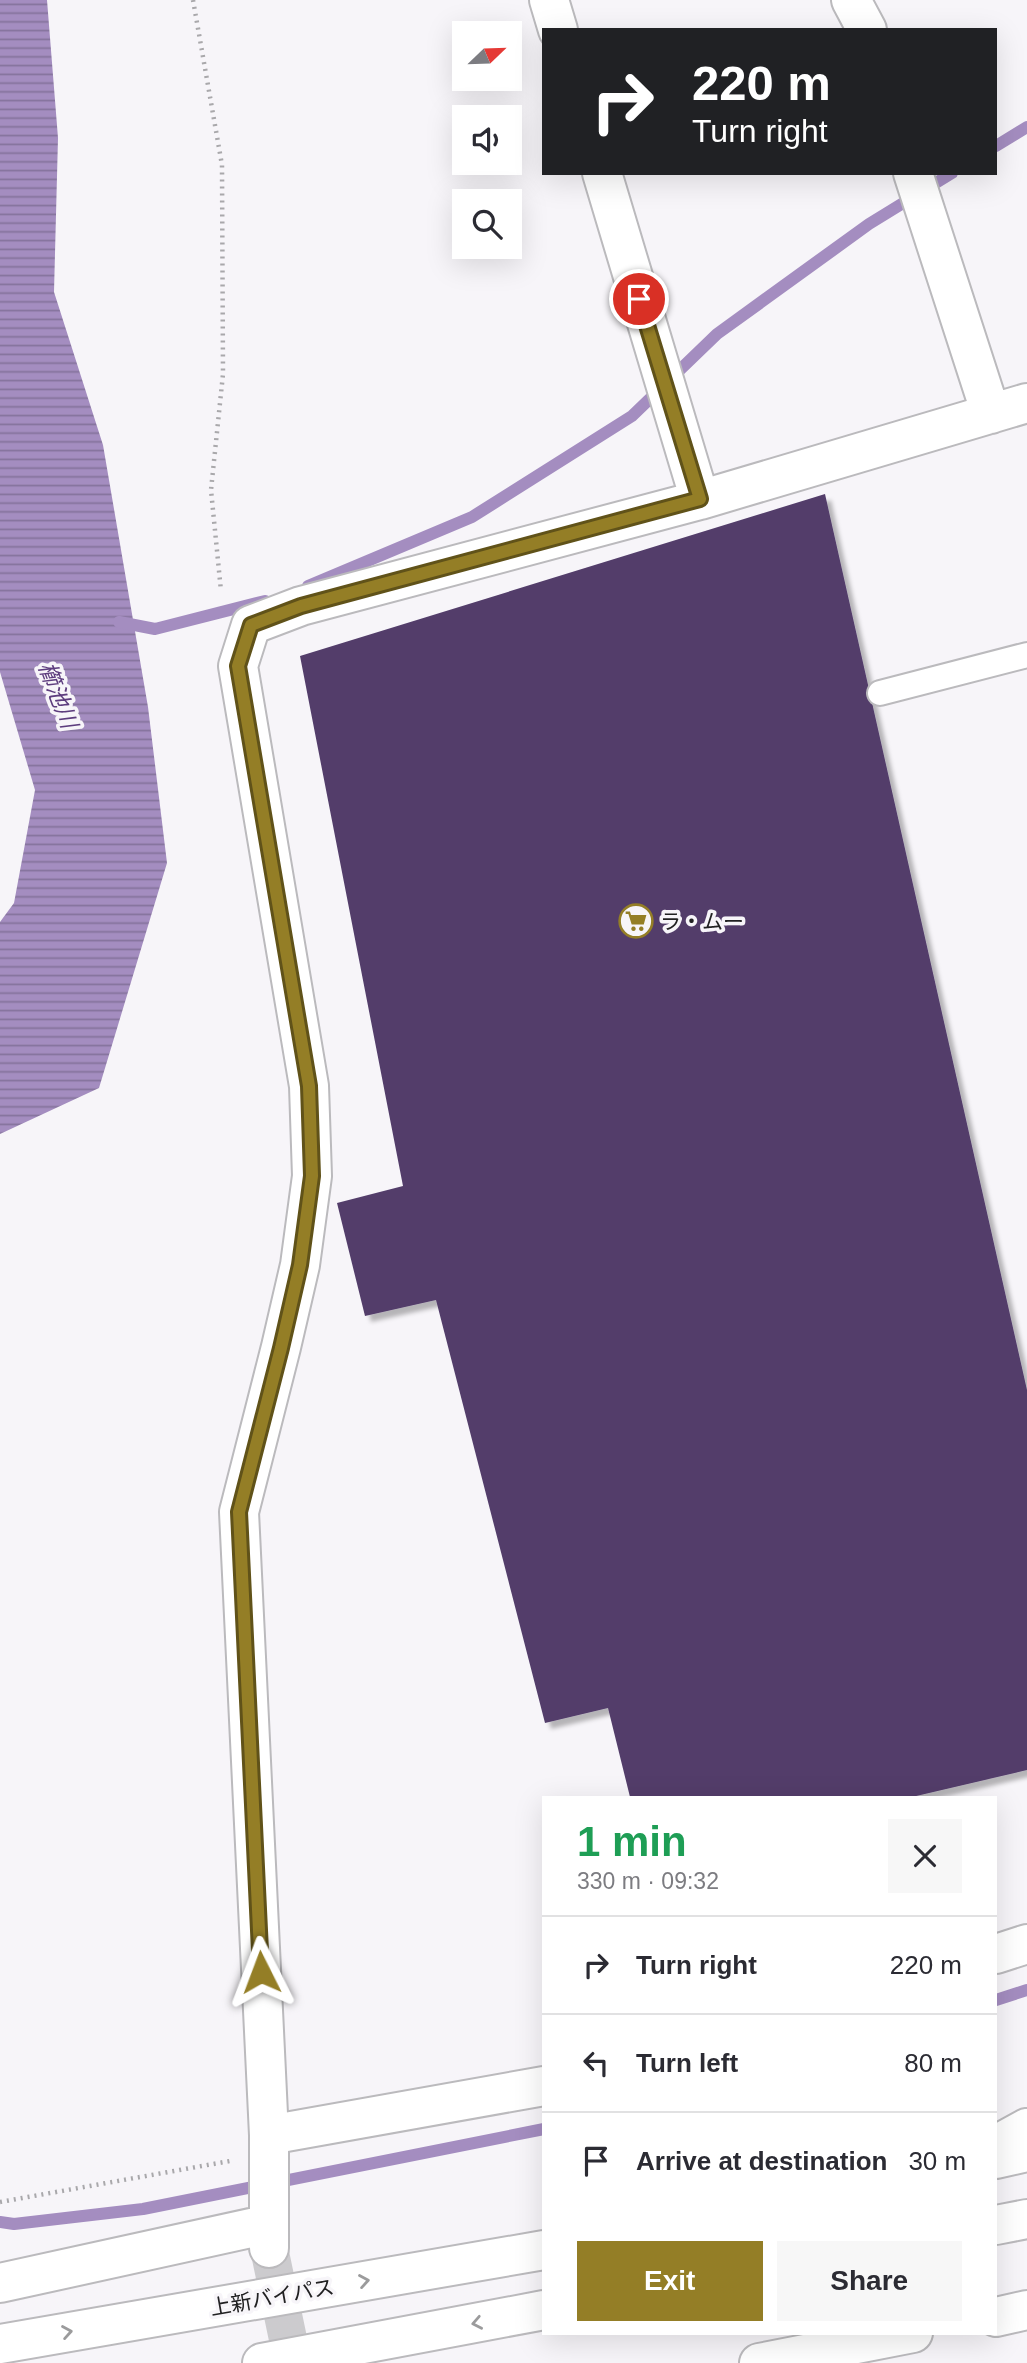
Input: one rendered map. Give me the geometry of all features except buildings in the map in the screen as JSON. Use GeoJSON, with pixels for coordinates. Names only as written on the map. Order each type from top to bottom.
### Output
{"type":"FeatureCollection","features":[{"type":"Feature","properties":{"kind":"main road"},"geometry":{"type":"LineString","coordinates":[[550,0],[557,28]]}},
{"type":"Feature","properties":{"kind":"main road"},"geometry":{"type":"LineString","coordinates":[[851,0],[865,28]]}},
{"type":"Feature","properties":{"kind":"main road"},"geometry":{"type":"LineString","coordinates":[[603,175],[700,499]]}},
{"type":"Feature","properties":{"kind":"main road"},"geometry":{"type":"LineString","coordinates":[[0,2283],[269,2236],[269,2145],[239,1512],[300,1265],[312,1176],[309,1086],[238,666],[251,625],[301,606],[700,499],[1009,408],[914,175]]}},
{"type":"Feature","properties":{"kind":"main road"},"geometry":{"type":"LineString","coordinates":[[997,1954],[1027,1944]]}},
{"type":"Feature","properties":{"kind":"main road"},"geometry":{"type":"LineString","coordinates":[[269,2145],[542,2086]]}},
{"type":"Feature","properties":{"kind":"main road"},"geometry":{"type":"LineString","coordinates":[[997,2144],[1027,2128]]}},
{"type":"Feature","properties":{"kind":"main road"},"geometry":{"type":"LineString","coordinates":[[997,2159],[1027,2152]]}},
{"type":"Feature","properties":{"kind":"main road"},"geometry":{"type":"LineString","coordinates":[[997,2225],[1027,2219]]}},
{"type":"Feature","properties":{"kind":"main road","name":"上新バイパス"},"geometry":{"type":"LineString","coordinates":[[0,2344],[542,2250]]}},
{"type":"Feature","properties":{"kind":"main road"},"geometry":{"type":"LineString","coordinates":[[262,2363],[542,2310]]}},
{"type":"Feature","properties":{"kind":"main road"},"geometry":{"type":"LineString","coordinates":[[997,2316],[1027,2310]]}},
{"type":"Feature","properties":{"kind":"main road"},"geometry":{"type":"LineString","coordinates":[[758,2363],[903,2335]]}},
{"type":"Feature","properties":{"kind":"lane"},"geometry":{"type":"LineString","coordinates":[[880,693],[1027,655]]}},
{"type":"Feature","properties":{"kind":"path"},"geometry":{"type":"LineString","coordinates":[[193,0],[222,165],[223,374],[211,490],[221,591]]}},
{"type":"Feature","properties":{"kind":"path"},"geometry":{"type":"LineString","coordinates":[[0,2203],[269,2145]]}},
{"type":"Feature","properties":{"kind":"water","name":"櫛池川"},"geometry":{"type":"Polygon","coordinates":[[[0,0],[47,0],[58,138],[54,292],[103,445],[148,707],[167,863],[99,1088],[0,1134],[0,922],[14,903],[35,790],[0,672],[0,0]]]}},
{"type":"Feature","properties":{"kind":"waterway"},"geometry":{"type":"LineString","coordinates":[[997,145],[1027,127]]}},
{"type":"Feature","properties":{"kind":"waterway"},"geometry":{"type":"LineString","coordinates":[[308,586],[472,517],[632,416],[717,334],[869,224],[949,175]]}},
{"type":"Feature","properties":{"kind":"waterway"},"geometry":{"type":"LineString","coordinates":[[119,622],[155,629],[265,601]]}},
{"type":"Feature","properties":{"kind":"waterway"},"geometry":{"type":"LineString","coordinates":[[997,2000],[1027,1990]]}},
{"type":"Feature","properties":{"kind":"waterway"},"geometry":{"type":"LineString","coordinates":[[0,2222],[14,2224],[143,2209],[542,2129]]}},
{"type":"Feature","properties":{"kind":"tunnel"},"geometry":{"type":"LineString","coordinates":[[269,2248],[293,2363]]}},
{"type":"Feature","properties":{"kind":"place","name":"ラ・ムー"},"geometry":{"type":"Point","coordinates":[636,921]}},
{"type":"Feature","properties":{"kind":"route"},"geometry":{"type":"LineString","coordinates":[[261,1972],[239,1512],[300,1265],[312,1176],[309,1086],[238,666],[251,625],[301,606],[700,499],[639,299]]}}]}
